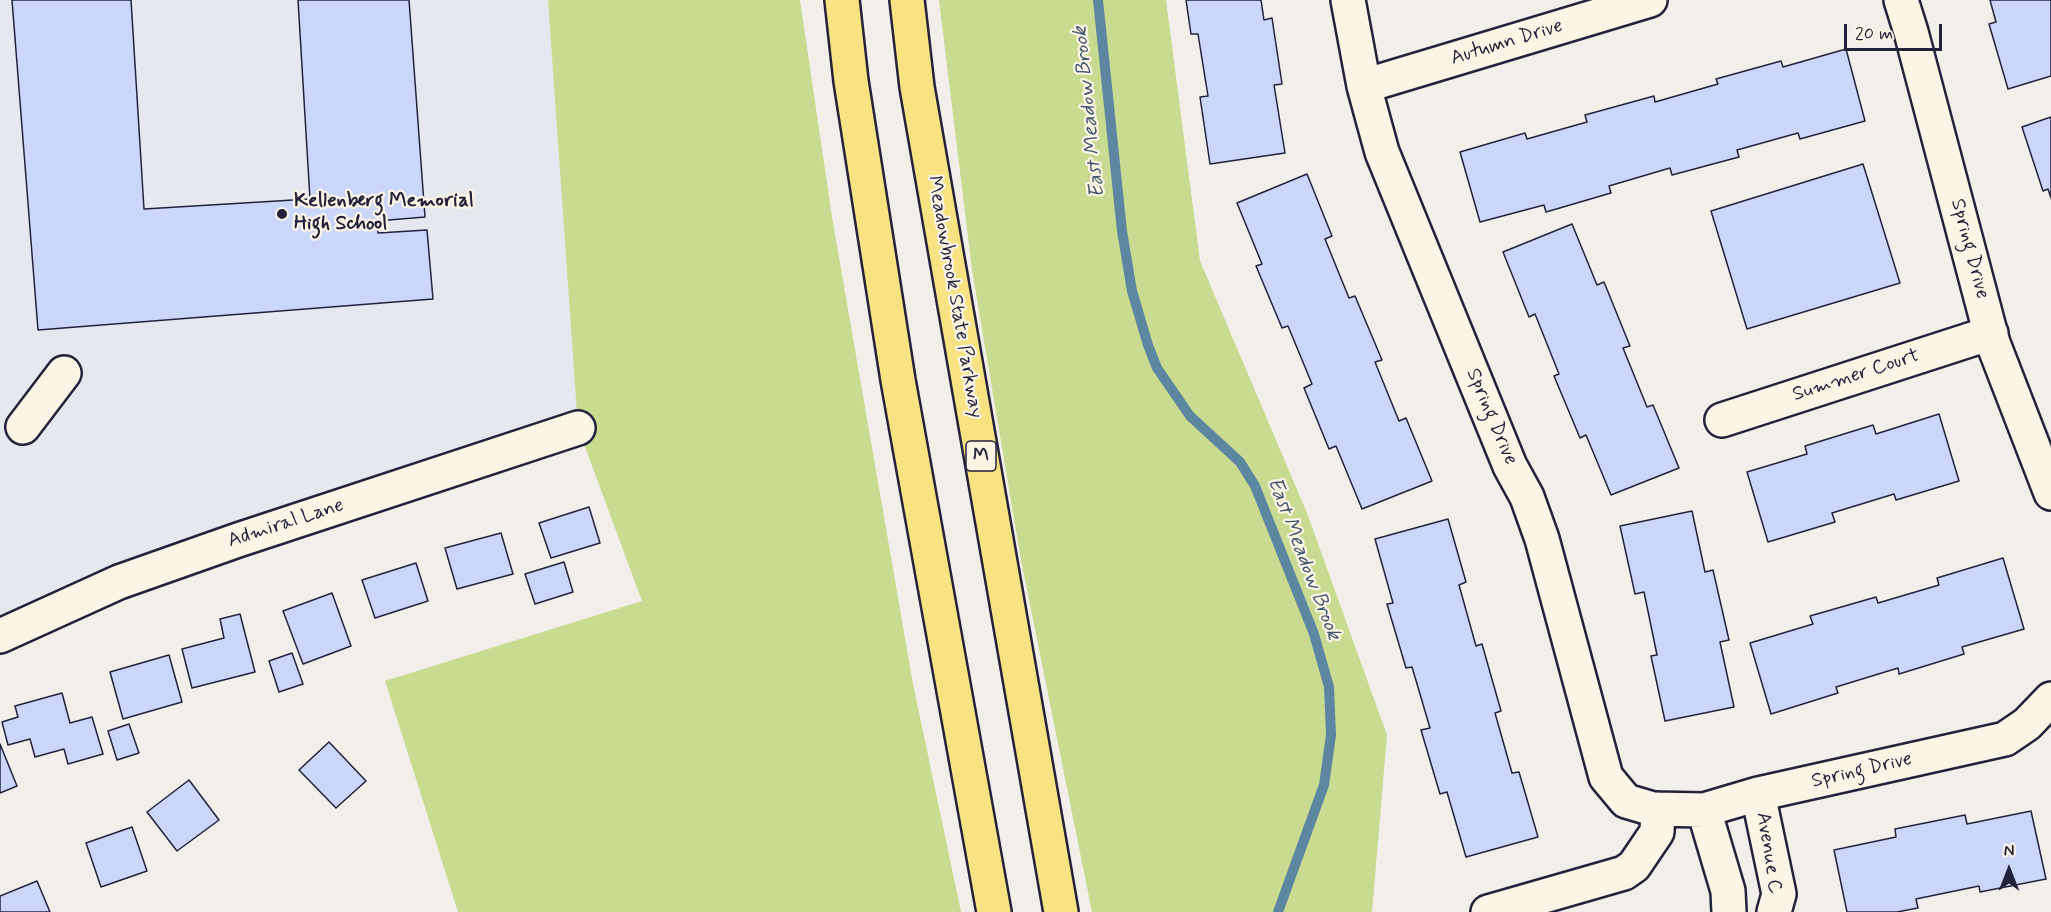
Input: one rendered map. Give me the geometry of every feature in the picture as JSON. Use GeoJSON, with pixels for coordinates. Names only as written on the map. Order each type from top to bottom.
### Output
{"type":"FeatureCollection","features":[{"type":"Feature","properties":{"kind":"highway"},"geometry":{"type":"LineString","coordinates":[[842,0],[851,81],[898,380],[994,912]]}},
{"type":"Feature","properties":{"kind":"highway","name":"Meadowbrook State Parkway"},"geometry":{"type":"LineString","coordinates":[[907,0],[917,87],[1060,912]]}},
{"type":"Feature","properties":{"kind":"street","name":"Spring Drive"},"geometry":{"type":"LineString","coordinates":[[1348,0],[1364,86],[1382,152],[1510,466],[1527,497],[1542,539],[1606,777],[1626,801],[1658,809],[1704,810],[1758,794],[2005,739],[2027,724],[2051,699]]}},
{"type":"Feature","properties":{"kind":"street","name":"Autumn Drive"},"geometry":{"type":"LineString","coordinates":[[1364,86],[1650,0]]}},
{"type":"Feature","properties":{"kind":"street","name":"Spring Drive"},"geometry":{"type":"LineString","coordinates":[[1901,0],[1993,344],[2051,493]]}},
{"type":"Feature","properties":{"kind":"street","name":"Summer Court"},"geometry":{"type":"LineString","coordinates":[[1722,420],[1991,333]]}},
{"type":"Feature","properties":{"kind":"street"},"geometry":{"type":"LineString","coordinates":[[23,427],[64,373]]}},
{"type":"Feature","properties":{"kind":"street","name":"Admiral Lane"},"geometry":{"type":"LineString","coordinates":[[0,636],[119,582],[238,540],[578,428]]}},
{"type":"Feature","properties":{"kind":"street","name":"Avenue C"},"geometry":{"type":"LineString","coordinates":[[1758,794],[1779,894],[1774,912]]}},
{"type":"Feature","properties":{"kind":"street"},"geometry":{"type":"LineString","coordinates":[[1488,912],[1624,873],[1634,866],[1657,832],[1658,809]]}},
{"type":"Feature","properties":{"kind":"street"},"geometry":{"type":"LineString","coordinates":[[1704,810],[1728,891],[1729,912]]}},
{"type":"Feature","properties":{"kind":"shaded area","name":"Kellenberg Memorial High School"},"geometry":{"type":"Polygon","coordinates":[[[0,0],[548,0],[578,428],[0,636],[0,0]]]}},
{"type":"Feature","properties":{"kind":"green space"},"geometry":{"type":"Polygon","coordinates":[[[548,0],[800,0],[832,217],[913,684],[961,912],[458,912],[385,681],[642,601],[578,428],[548,0]]]}},
{"type":"Feature","properties":{"kind":"green space"},"geometry":{"type":"Polygon","coordinates":[[[939,0],[1166,0],[1200,261],[1307,513],[1387,735],[1372,912],[1092,912],[1021,560],[972,270],[939,0]]]}},
{"type":"Feature","properties":{"kind":"building"},"geometry":{"type":"Polygon","coordinates":[[[12,0],[131,0],[144,209],[310,199],[298,0],[409,0],[425,217],[377,221],[378,233],[427,230],[433,299],[38,330],[12,0]]]}},
{"type":"Feature","properties":{"kind":"building"},"geometry":{"type":"Polygon","coordinates":[[[1186,0],[1261,0],[1264,20],[1272,18],[1282,84],[1274,85],[1285,153],[1210,164],[1200,97],[1208,96],[1198,34],[1191,34],[1186,0]]]}},
{"type":"Feature","properties":{"kind":"building"},"geometry":{"type":"Polygon","coordinates":[[[1990,0],[2051,0],[2051,76],[2008,89],[1989,24],[1996,22],[1990,0]]]}},
{"type":"Feature","properties":{"kind":"building"},"geometry":{"type":"Polygon","coordinates":[[[1846,49],[1865,121],[1800,139],[1798,133],[1737,150],[1739,157],[1672,175],[1670,168],[1609,186],[1611,193],[1546,212],[1544,205],[1480,222],[1460,152],[1525,133],[1527,139],[1587,122],[1585,115],[1654,96],[1655,102],[1718,84],[1716,79],[1781,61],[1783,67],[1846,49]]]}},
{"type":"Feature","properties":{"kind":"building"},"geometry":{"type":"Polygon","coordinates":[[[2051,117],[2051,198],[2048,189],[2043,191],[2022,127],[2051,117]]]}},
{"type":"Feature","properties":{"kind":"building"},"geometry":{"type":"Polygon","coordinates":[[[1863,164],[1900,283],[1747,329],[1711,211],[1863,164]]]}},
{"type":"Feature","properties":{"kind":"building"},"geometry":{"type":"Polygon","coordinates":[[[1307,174],[1332,236],[1325,239],[1349,298],[1355,296],[1382,360],[1375,362],[1399,421],[1406,418],[1432,481],[1362,509],[1336,446],[1329,449],[1304,388],[1312,384],[1288,326],[1282,328],[1256,266],[1262,264],[1237,203],[1307,174]]]}},
{"type":"Feature","properties":{"kind":"building"},"geometry":{"type":"Polygon","coordinates":[[[1572,224],[1597,285],[1604,282],[1630,346],[1623,348],[1647,407],[1653,405],[1679,468],[1611,495],[1586,435],[1580,438],[1554,376],[1559,374],[1535,314],[1529,317],[1503,252],[1572,224]]]}},
{"type":"Feature","properties":{"kind":"building"},"geometry":{"type":"Polygon","coordinates":[[[1939,414],[1959,481],[1896,500],[1894,494],[1832,513],[1835,522],[1768,542],[1747,472],[1807,454],[1805,446],[1873,425],[1876,434],[1939,414]]]}},
{"type":"Feature","properties":{"kind":"building"},"geometry":{"type":"Polygon","coordinates":[[[589,507],[600,543],[551,558],[539,523],[589,507]]]}},
{"type":"Feature","properties":{"kind":"building"},"geometry":{"type":"Polygon","coordinates":[[[1692,511],[1705,572],[1713,570],[1729,640],[1720,642],[1734,707],[1665,721],[1651,656],[1657,655],[1644,592],[1635,594],[1620,526],[1692,511]]]}},
{"type":"Feature","properties":{"kind":"building"},"geometry":{"type":"Polygon","coordinates":[[[1448,519],[1466,582],[1459,585],[1476,646],[1482,644],[1501,711],[1495,713],[1512,773],[1519,772],[1538,837],[1466,857],[1447,792],[1440,794],[1421,730],[1430,728],[1412,667],[1406,668],[1387,604],[1393,603],[1375,539],[1448,519]]]}},
{"type":"Feature","properties":{"kind":"building"},"geometry":{"type":"Polygon","coordinates":[[[501,533],[513,574],[457,589],[445,548],[501,533]]]}},
{"type":"Feature","properties":{"kind":"building"},"geometry":{"type":"Polygon","coordinates":[[[2003,558],[2024,629],[1962,647],[1964,654],[1899,674],[1898,668],[1836,687],[1838,693],[1771,714],[1750,643],[1813,624],[1810,616],[1876,597],[1878,603],[1939,585],[1937,578],[2003,558]]]}},
{"type":"Feature","properties":{"kind":"building"},"geometry":{"type":"Polygon","coordinates":[[[564,562],[573,592],[535,604],[525,574],[564,562]]]}},
{"type":"Feature","properties":{"kind":"building"},"geometry":{"type":"Polygon","coordinates":[[[416,563],[428,601],[375,618],[362,580],[416,563]]]}},
{"type":"Feature","properties":{"kind":"building"},"geometry":{"type":"Polygon","coordinates":[[[332,593],[351,646],[303,664],[283,611],[332,593]]]}},
{"type":"Feature","properties":{"kind":"building"},"geometry":{"type":"Polygon","coordinates":[[[240,614],[255,672],[192,688],[182,649],[224,638],[220,619],[240,614]]]}},
{"type":"Feature","properties":{"kind":"building"},"geometry":{"type":"Polygon","coordinates":[[[292,653],[303,684],[279,692],[269,661],[292,653]]]}},
{"type":"Feature","properties":{"kind":"building"},"geometry":{"type":"Polygon","coordinates":[[[169,655],[182,702],[123,719],[110,672],[169,655]]]}},
{"type":"Feature","properties":{"kind":"building"},"geometry":{"type":"Polygon","coordinates":[[[62,693],[70,723],[92,717],[103,754],[68,764],[64,749],[35,757],[30,739],[8,745],[2,722],[18,717],[15,706],[62,693]]]}},
{"type":"Feature","properties":{"kind":"building"},"geometry":{"type":"Polygon","coordinates":[[[129,724],[139,753],[117,760],[108,731],[129,724]]]}},
{"type":"Feature","properties":{"kind":"building"},"geometry":{"type":"Polygon","coordinates":[[[329,742],[366,781],[336,808],[299,770],[329,742]]]}},
{"type":"Feature","properties":{"kind":"building"},"geometry":{"type":"Polygon","coordinates":[[[0,744],[17,786],[0,793],[0,744]]]}},
{"type":"Feature","properties":{"kind":"building"},"geometry":{"type":"Polygon","coordinates":[[[189,780],[219,820],[177,851],[147,812],[189,780]]]}},
{"type":"Feature","properties":{"kind":"building"},"geometry":{"type":"Polygon","coordinates":[[[2031,811],[2046,879],[1980,892],[1979,886],[1916,899],[1918,908],[1897,912],[1847,912],[1834,850],[1896,837],[1895,829],[1965,815],[1967,824],[2031,811]]]}},
{"type":"Feature","properties":{"kind":"building"},"geometry":{"type":"Polygon","coordinates":[[[132,827],[147,871],[101,887],[86,843],[132,827]]]}},
{"type":"Feature","properties":{"kind":"building"},"geometry":{"type":"Polygon","coordinates":[[[37,881],[50,912],[0,912],[0,896],[37,881]]]}},
{"type":"Feature","properties":{"kind":"waterway","name":"East Meadow Brook"},"geometry":{"type":"LineString","coordinates":[[1098,0],[1122,231],[1132,291],[1148,345],[1157,368],[1190,416],[1240,462],[1255,486],[1314,634],[1329,687],[1331,735],[1324,785],[1278,912]]}},
{"type":"Feature","properties":{"kind":"place","name":"Kellenberg Memorial High School"},"geometry":{"type":"Point","coordinates":[282,214]}}]}
